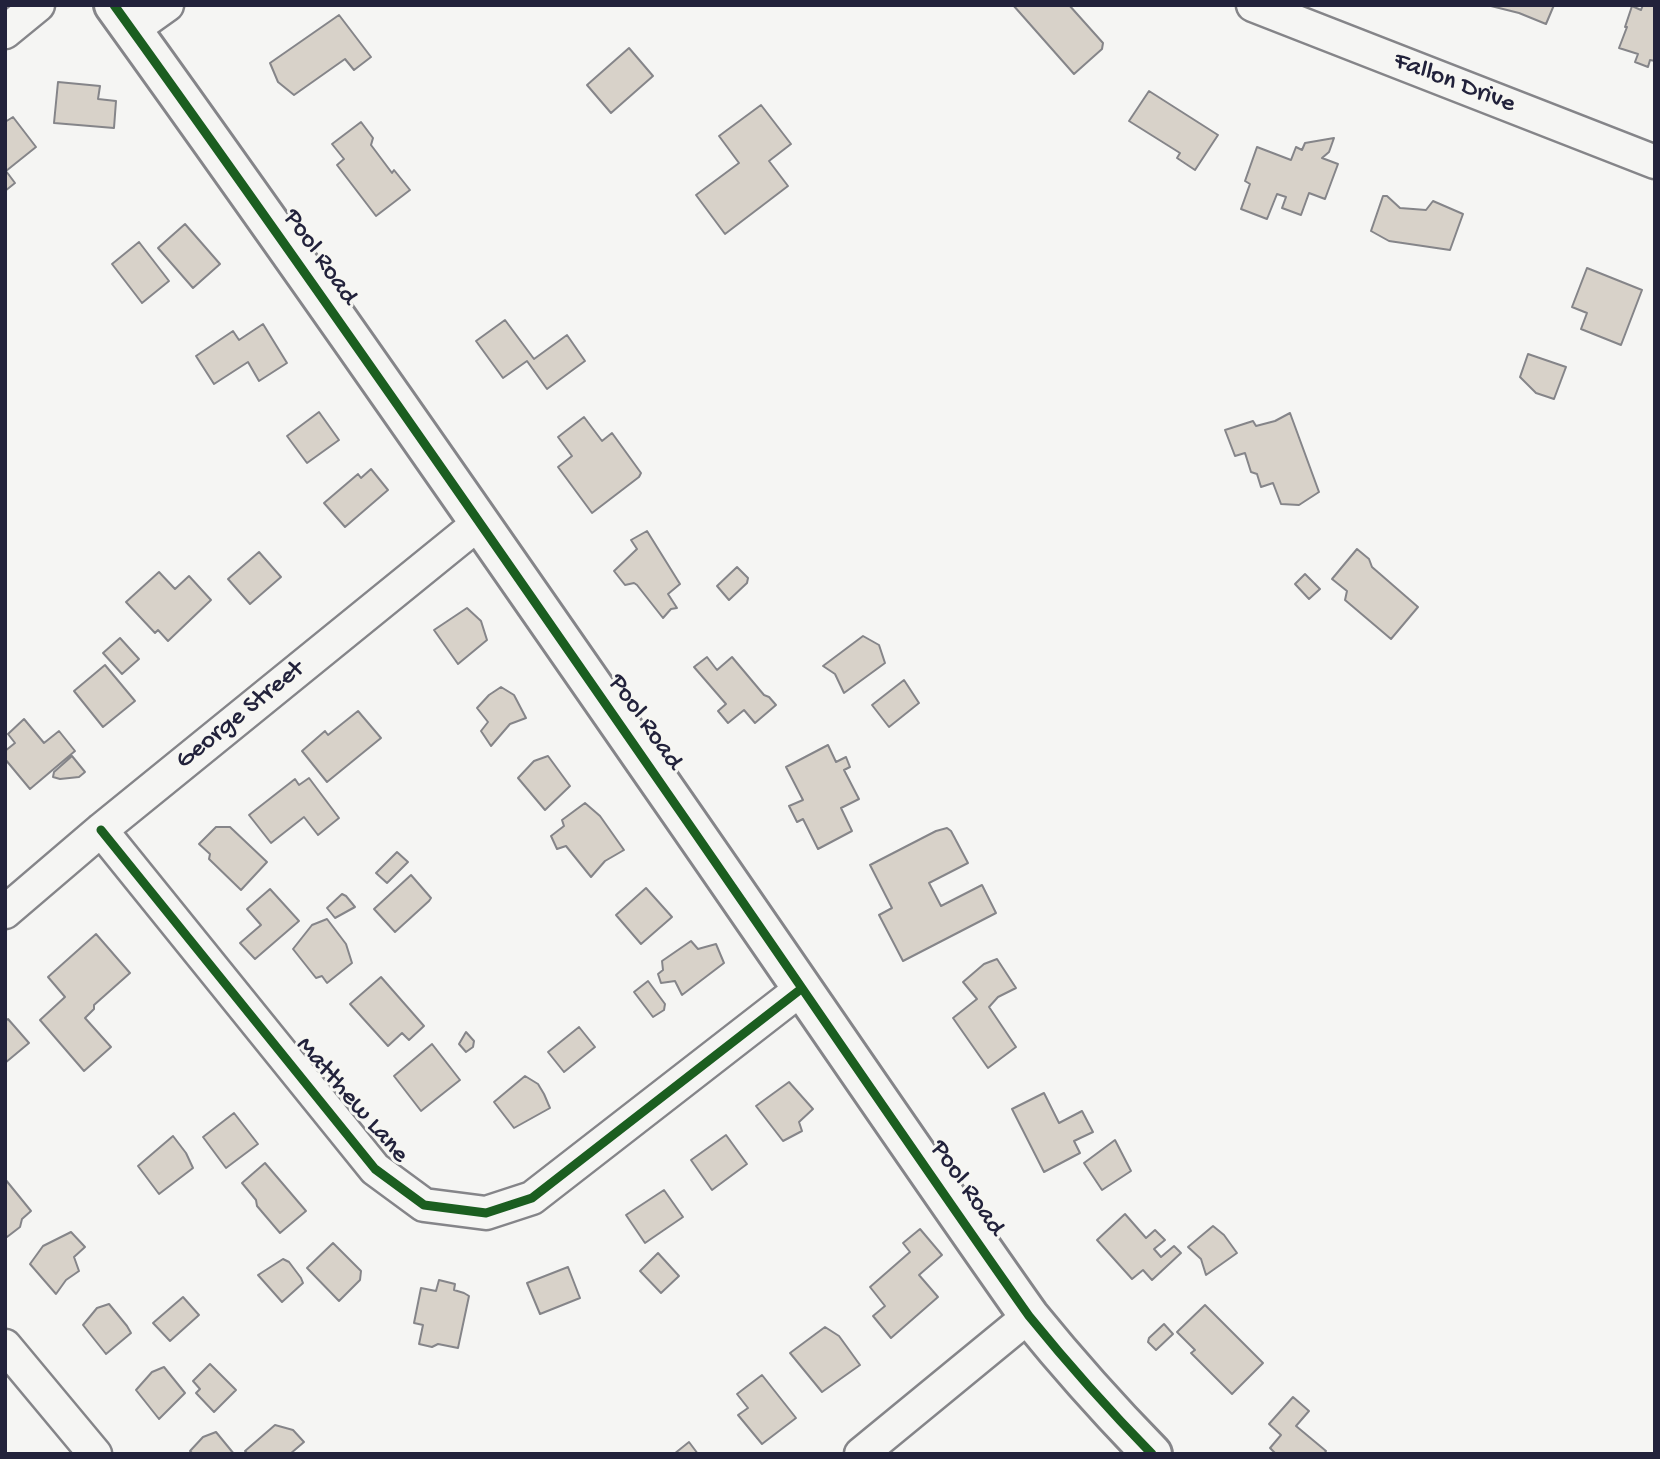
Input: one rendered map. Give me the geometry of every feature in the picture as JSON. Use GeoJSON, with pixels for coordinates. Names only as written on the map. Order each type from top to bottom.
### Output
{"type":"FeatureCollection","features":[{"type":"Feature","properties":{"kind":"street"},"geometry":{"type":"LineString","coordinates":[[5,32],[38,5]]}},
{"type":"Feature","properties":{"kind":"street"},"geometry":{"type":"LineString","coordinates":[[123,17],[167,5]]}},
{"type":"Feature","properties":{"kind":"street","name":"Fallon Drive"},"geometry":{"type":"LineString","coordinates":[[1253,5],[1655,162]]}},
{"type":"Feature","properties":{"kind":"street","name":"Pool Road"},"geometry":{"type":"LineString","coordinates":[[123,17],[365,357],[1029,1316],[1069,1365],[1152,1454]]}},
{"type":"Feature","properties":{"kind":"street","name":"George Street"},"geometry":{"type":"LineString","coordinates":[[5,912],[101,830],[479,523]]}},
{"type":"Feature","properties":{"kind":"street","name":"Matthew Lane"},"geometry":{"type":"LineString","coordinates":[[101,830],[376,1169],[424,1205],[486,1213],[532,1198],[801,989]]}},
{"type":"Feature","properties":{"kind":"street"},"geometry":{"type":"LineString","coordinates":[[861,1454],[1029,1316]]}},
{"type":"Feature","properties":{"kind":"street"},"geometry":{"type":"LineString","coordinates":[[5,1346],[95,1454]]}},
{"type":"Feature","properties":{"kind":"building"},"geometry":{"type":"Polygon","coordinates":[[[1013,5],[1069,5],[1103,43],[1102,49],[1074,74],[1013,5]]]}},
{"type":"Feature","properties":{"kind":"building"},"geometry":{"type":"Polygon","coordinates":[[[1487,5],[1554,5],[1546,24],[1519,13],[1487,5]]]}},
{"type":"Feature","properties":{"kind":"building"},"geometry":{"type":"Polygon","coordinates":[[[1643,5],[1655,5],[1655,61],[1650,60],[1648,67],[1635,62],[1638,54],[1619,48],[1632,6],[1641,10],[1643,5]]]}},
{"type":"Feature","properties":{"kind":"building"},"geometry":{"type":"Polygon","coordinates":[[[339,15],[371,57],[354,70],[345,59],[294,95],[278,82],[270,63],[339,15]]]}},
{"type":"Feature","properties":{"kind":"building"},"geometry":{"type":"Polygon","coordinates":[[[629,48],[653,76],[611,113],[587,85],[629,48]]]}},
{"type":"Feature","properties":{"kind":"building"},"geometry":{"type":"Polygon","coordinates":[[[58,82],[100,86],[98,99],[116,101],[114,128],[54,123],[58,82]]]}},
{"type":"Feature","properties":{"kind":"building"},"geometry":{"type":"Polygon","coordinates":[[[1149,91],[1218,135],[1195,170],[1177,158],[1180,153],[1129,121],[1149,91]]]}},
{"type":"Feature","properties":{"kind":"building"},"geometry":{"type":"Polygon","coordinates":[[[761,105],[791,144],[769,161],[788,186],[725,234],[696,195],[739,163],[719,136],[761,105]]]}},
{"type":"Feature","properties":{"kind":"building"},"geometry":{"type":"Polygon","coordinates":[[[13,117],[36,147],[6,171],[15,183],[5,191],[5,122],[13,117]]]}},
{"type":"Feature","properties":{"kind":"building"},"geometry":{"type":"Polygon","coordinates":[[[361,122],[373,138],[371,145],[392,173],[394,170],[410,190],[376,216],[337,165],[344,159],[332,144],[361,122]]]}},
{"type":"Feature","properties":{"kind":"building"},"geometry":{"type":"Polygon","coordinates":[[[1334,138],[1329,152],[1322,158],[1338,164],[1325,199],[1309,193],[1301,215],[1282,208],[1286,197],[1277,194],[1267,219],[1241,209],[1250,184],[1245,181],[1257,147],[1291,160],[1296,147],[1302,150],[1305,143],[1334,138]]]}},
{"type":"Feature","properties":{"kind":"building"},"geometry":{"type":"Polygon","coordinates":[[[1383,196],[1387,196],[1400,208],[1426,210],[1433,201],[1463,214],[1450,250],[1389,241],[1371,231],[1383,196]]]}},
{"type":"Feature","properties":{"kind":"building"},"geometry":{"type":"Polygon","coordinates":[[[185,224],[220,264],[193,288],[158,248],[185,224]]]}},
{"type":"Feature","properties":{"kind":"building"},"geometry":{"type":"Polygon","coordinates":[[[139,242],[169,281],[142,303],[112,264],[139,242]]]}},
{"type":"Feature","properties":{"kind":"building"},"geometry":{"type":"Polygon","coordinates":[[[1587,268],[1642,290],[1621,345],[1581,329],[1587,313],[1572,307],[1587,268]]]}},
{"type":"Feature","properties":{"kind":"building"},"geometry":{"type":"Polygon","coordinates":[[[505,320],[534,359],[567,335],[585,361],[547,389],[527,361],[503,378],[476,341],[505,320]]]}},
{"type":"Feature","properties":{"kind":"building"},"geometry":{"type":"Polygon","coordinates":[[[263,324],[287,363],[259,381],[248,362],[214,384],[196,356],[233,331],[239,340],[263,324]]]}},
{"type":"Feature","properties":{"kind":"building"},"geometry":{"type":"Polygon","coordinates":[[[1528,354],[1566,367],[1554,399],[1536,393],[1520,377],[1528,354]]]}},
{"type":"Feature","properties":{"kind":"building"},"geometry":{"type":"Polygon","coordinates":[[[319,412],[339,440],[307,463],[287,436],[319,412]]]}},
{"type":"Feature","properties":{"kind":"building"},"geometry":{"type":"Polygon","coordinates":[[[1290,413],[1319,492],[1299,505],[1281,504],[1273,483],[1261,487],[1257,474],[1251,472],[1245,453],[1235,456],[1225,430],[1253,421],[1256,426],[1275,421],[1290,413]]]}},
{"type":"Feature","properties":{"kind":"building"},"geometry":{"type":"Polygon","coordinates":[[[584,417],[602,441],[612,433],[641,473],[592,513],[558,467],[572,456],[558,437],[584,417]]]}},
{"type":"Feature","properties":{"kind":"building"},"geometry":{"type":"Polygon","coordinates":[[[371,469],[388,490],[345,527],[324,503],[358,474],[361,478],[371,469]]]}},
{"type":"Feature","properties":{"kind":"building"},"geometry":{"type":"Polygon","coordinates":[[[647,531],[680,584],[668,594],[677,608],[671,609],[663,618],[637,585],[625,585],[614,571],[637,549],[631,540],[647,531]]]}},
{"type":"Feature","properties":{"kind":"building"},"geometry":{"type":"Polygon","coordinates":[[[1357,549],[1369,559],[1372,567],[1418,607],[1391,639],[1345,600],[1347,591],[1332,579],[1357,549]]]}},
{"type":"Feature","properties":{"kind":"building"},"geometry":{"type":"Polygon","coordinates":[[[259,552],[281,577],[250,604],[228,579],[259,552]]]}},
{"type":"Feature","properties":{"kind":"building"},"geometry":{"type":"Polygon","coordinates":[[[737,567],[748,578],[747,583],[729,600],[717,586],[737,567]]]}},
{"type":"Feature","properties":{"kind":"building"},"geometry":{"type":"Polygon","coordinates":[[[159,572],[175,589],[189,576],[211,600],[168,641],[158,630],[155,633],[126,602],[159,572]]]}},
{"type":"Feature","properties":{"kind":"building"},"geometry":{"type":"Polygon","coordinates":[[[1305,574],[1320,589],[1309,599],[1295,584],[1305,574]]]}},
{"type":"Feature","properties":{"kind":"building"},"geometry":{"type":"Polygon","coordinates":[[[467,608],[481,621],[487,640],[458,664],[434,630],[467,608]]]}},
{"type":"Feature","properties":{"kind":"building"},"geometry":{"type":"Polygon","coordinates":[[[863,636],[879,645],[885,663],[844,693],[835,674],[823,666],[863,636]]]}},
{"type":"Feature","properties":{"kind":"building"},"geometry":{"type":"Polygon","coordinates":[[[120,638],[139,659],[122,674],[103,653],[120,638]]]}},
{"type":"Feature","properties":{"kind":"building"},"geometry":{"type":"Polygon","coordinates":[[[707,657],[717,670],[732,657],[776,705],[755,723],[744,710],[728,723],[718,711],[726,704],[694,667],[707,657]]]}},
{"type":"Feature","properties":{"kind":"building"},"geometry":{"type":"Polygon","coordinates":[[[105,665],[135,701],[103,727],[74,691],[105,665]]]}},
{"type":"Feature","properties":{"kind":"building"},"geometry":{"type":"Polygon","coordinates":[[[904,680],[919,703],[889,727],[872,705],[904,680]]]}},
{"type":"Feature","properties":{"kind":"building"},"geometry":{"type":"Polygon","coordinates":[[[501,687],[514,695],[526,718],[510,724],[491,746],[481,731],[488,722],[477,708],[501,687]]]}},
{"type":"Feature","properties":{"kind":"building"},"geometry":{"type":"Polygon","coordinates":[[[358,711],[381,738],[327,782],[302,751],[325,731],[328,735],[358,711]]]}},
{"type":"Feature","properties":{"kind":"building"},"geometry":{"type":"Polygon","coordinates":[[[24,719],[44,743],[59,731],[75,751],[30,789],[5,759],[5,751],[15,743],[8,734],[24,719]]]}},
{"type":"Feature","properties":{"kind":"building"},"geometry":{"type":"Polygon","coordinates":[[[828,745],[836,762],[846,757],[850,767],[844,770],[859,799],[841,808],[852,831],[818,849],[803,819],[797,822],[789,806],[803,800],[786,767],[828,745]]]}},
{"type":"Feature","properties":{"kind":"building"},"geometry":{"type":"Polygon","coordinates":[[[72,756],[85,772],[79,777],[53,777],[54,772],[72,756]]]}},
{"type":"Feature","properties":{"kind":"building"},"geometry":{"type":"Polygon","coordinates":[[[548,756],[570,786],[545,810],[518,778],[534,761],[548,756]]]}},
{"type":"Feature","properties":{"kind":"building"},"geometry":{"type":"Polygon","coordinates":[[[309,778],[339,818],[318,835],[304,817],[271,843],[249,815],[295,779],[299,785],[309,778]]]}},
{"type":"Feature","properties":{"kind":"building"},"geometry":{"type":"Polygon","coordinates":[[[585,803],[600,816],[624,850],[605,861],[591,877],[566,846],[557,849],[551,836],[564,826],[562,820],[585,803]]]}},
{"type":"Feature","properties":{"kind":"building"},"geometry":{"type":"Polygon","coordinates":[[[216,827],[230,827],[267,862],[241,890],[209,859],[210,854],[199,844],[216,827]]]}},
{"type":"Feature","properties":{"kind":"building"},"geometry":{"type":"Polygon","coordinates":[[[947,828],[968,863],[929,883],[941,906],[982,885],[996,913],[903,961],[879,915],[892,908],[870,865],[947,828]]]}},
{"type":"Feature","properties":{"kind":"building"},"geometry":{"type":"Polygon","coordinates":[[[397,852],[408,862],[387,883],[376,873],[397,852]]]}},
{"type":"Feature","properties":{"kind":"building"},"geometry":{"type":"Polygon","coordinates":[[[411,875],[431,898],[395,932],[374,909],[411,875]]]}},
{"type":"Feature","properties":{"kind":"building"},"geometry":{"type":"Polygon","coordinates":[[[646,888],[672,917],[641,944],[616,915],[646,888]]]}},
{"type":"Feature","properties":{"kind":"building"},"geometry":{"type":"Polygon","coordinates":[[[270,889],[299,921],[255,959],[240,943],[261,925],[247,909],[270,889]]]}},
{"type":"Feature","properties":{"kind":"building"},"geometry":{"type":"Polygon","coordinates":[[[342,894],[355,907],[335,918],[327,908],[342,894]]]}},
{"type":"Feature","properties":{"kind":"building"},"geometry":{"type":"Polygon","coordinates":[[[327,919],[346,944],[352,963],[327,983],[322,976],[316,978],[293,949],[312,925],[327,919]]]}},
{"type":"Feature","properties":{"kind":"building"},"geometry":{"type":"Polygon","coordinates":[[[96,934],[130,973],[94,1005],[94,1009],[85,1018],[111,1047],[84,1071],[40,1020],[65,997],[48,977],[96,934]]]}},
{"type":"Feature","properties":{"kind":"building"},"geometry":{"type":"Polygon","coordinates":[[[691,941],[698,949],[716,944],[724,963],[682,995],[675,981],[661,983],[658,974],[663,970],[662,961],[691,941]]]}},
{"type":"Feature","properties":{"kind":"building"},"geometry":{"type":"Polygon","coordinates":[[[997,959],[1016,988],[998,997],[989,1007],[1016,1047],[988,1068],[953,1018],[977,999],[963,982],[984,964],[997,959]]]}},
{"type":"Feature","properties":{"kind":"building"},"geometry":{"type":"Polygon","coordinates":[[[381,977],[424,1026],[409,1040],[402,1033],[388,1046],[350,1004],[381,977]]]}},
{"type":"Feature","properties":{"kind":"building"},"geometry":{"type":"Polygon","coordinates":[[[648,981],[665,1004],[664,1010],[653,1017],[634,992],[648,981]]]}},
{"type":"Feature","properties":{"kind":"building"},"geometry":{"type":"Polygon","coordinates":[[[8,1019],[29,1043],[5,1063],[5,1021],[8,1019]]]}},
{"type":"Feature","properties":{"kind":"building"},"geometry":{"type":"Polygon","coordinates":[[[579,1027],[595,1047],[564,1072],[548,1052],[579,1027]]]}},
{"type":"Feature","properties":{"kind":"building"},"geometry":{"type":"Polygon","coordinates":[[[466,1032],[474,1041],[473,1047],[466,1052],[459,1044],[466,1032]]]}},
{"type":"Feature","properties":{"kind":"building"},"geometry":{"type":"Polygon","coordinates":[[[432,1044],[460,1080],[421,1111],[394,1076],[432,1044]]]}},
{"type":"Feature","properties":{"kind":"building"},"geometry":{"type":"Polygon","coordinates":[[[525,1076],[538,1084],[550,1108],[514,1128],[494,1102],[525,1076]]]}},
{"type":"Feature","properties":{"kind":"building"},"geometry":{"type":"Polygon","coordinates":[[[789,1082],[813,1109],[799,1122],[802,1131],[783,1141],[756,1106],[789,1082]]]}},
{"type":"Feature","properties":{"kind":"building"},"geometry":{"type":"Polygon","coordinates":[[[1044,1093],[1059,1123],[1082,1111],[1093,1132],[1074,1141],[1080,1153],[1044,1172],[1012,1109],[1044,1093]]]}},
{"type":"Feature","properties":{"kind":"building"},"geometry":{"type":"Polygon","coordinates":[[[234,1113],[258,1144],[226,1168],[203,1137],[234,1113]]]}},
{"type":"Feature","properties":{"kind":"building"},"geometry":{"type":"Polygon","coordinates":[[[726,1135],[747,1164],[712,1190],[691,1160],[726,1135]]]}},
{"type":"Feature","properties":{"kind":"building"},"geometry":{"type":"Polygon","coordinates":[[[173,1136],[193,1168],[159,1194],[138,1166],[173,1136]]]}},
{"type":"Feature","properties":{"kind":"building"},"geometry":{"type":"Polygon","coordinates":[[[1115,1140],[1131,1171],[1102,1190],[1084,1163],[1115,1140]]]}},
{"type":"Feature","properties":{"kind":"building"},"geometry":{"type":"Polygon","coordinates":[[[265,1163],[306,1211],[280,1233],[242,1183],[265,1163]]]}},
{"type":"Feature","properties":{"kind":"building"},"geometry":{"type":"Polygon","coordinates":[[[5,1179],[31,1211],[22,1219],[20,1227],[7,1237],[5,1234],[5,1179]]]}},
{"type":"Feature","properties":{"kind":"building"},"geometry":{"type":"Polygon","coordinates":[[[664,1190],[683,1217],[645,1243],[626,1215],[664,1190]]]}},
{"type":"Feature","properties":{"kind":"building"},"geometry":{"type":"Polygon","coordinates":[[[1125,1214],[1146,1238],[1155,1230],[1165,1240],[1154,1249],[1161,1257],[1174,1246],[1181,1253],[1152,1280],[1143,1270],[1132,1279],[1097,1240],[1125,1214]]]}},
{"type":"Feature","properties":{"kind":"building"},"geometry":{"type":"Polygon","coordinates":[[[1213,1226],[1224,1235],[1237,1253],[1206,1275],[1201,1259],[1188,1247],[1213,1226]]]}},
{"type":"Feature","properties":{"kind":"building"},"geometry":{"type":"Polygon","coordinates":[[[920,1229],[942,1255],[919,1275],[938,1297],[891,1338],[873,1316],[885,1306],[870,1287],[910,1252],[903,1243],[920,1229]]]}},
{"type":"Feature","properties":{"kind":"building"},"geometry":{"type":"Polygon","coordinates":[[[71,1232],[85,1247],[74,1257],[79,1271],[66,1280],[56,1294],[30,1264],[43,1246],[71,1232]]]}},
{"type":"Feature","properties":{"kind":"building"},"geometry":{"type":"Polygon","coordinates":[[[333,1243],[361,1271],[360,1280],[339,1301],[307,1268],[333,1243]]]}},
{"type":"Feature","properties":{"kind":"building"},"geometry":{"type":"Polygon","coordinates":[[[658,1253],[679,1276],[661,1293],[640,1271],[658,1253]]]}},
{"type":"Feature","properties":{"kind":"building"},"geometry":{"type":"Polygon","coordinates":[[[283,1259],[289,1262],[303,1283],[282,1302],[258,1275],[283,1259]]]}},
{"type":"Feature","properties":{"kind":"building"},"geometry":{"type":"Polygon","coordinates":[[[568,1267],[580,1298],[540,1314],[527,1283],[568,1267]]]}},
{"type":"Feature","properties":{"kind":"building"},"geometry":{"type":"Polygon","coordinates":[[[439,1280],[455,1284],[454,1290],[469,1296],[458,1348],[419,1344],[423,1325],[414,1323],[421,1288],[436,1291],[439,1280]]]}},
{"type":"Feature","properties":{"kind":"building"},"geometry":{"type":"Polygon","coordinates":[[[183,1297],[199,1315],[170,1341],[153,1323],[183,1297]]]}},
{"type":"Feature","properties":{"kind":"building"},"geometry":{"type":"Polygon","coordinates":[[[109,1304],[131,1333],[106,1354],[83,1325],[97,1308],[109,1304]]]}},
{"type":"Feature","properties":{"kind":"building"},"geometry":{"type":"Polygon","coordinates":[[[1205,1305],[1263,1363],[1232,1394],[1191,1353],[1195,1350],[1177,1332],[1205,1305]]]}},
{"type":"Feature","properties":{"kind":"building"},"geometry":{"type":"Polygon","coordinates":[[[1164,1324],[1173,1334],[1156,1350],[1148,1342],[1149,1338],[1164,1324]]]}},
{"type":"Feature","properties":{"kind":"building"},"geometry":{"type":"Polygon","coordinates":[[[825,1327],[839,1336],[860,1365],[822,1392],[790,1353],[825,1327]]]}},
{"type":"Feature","properties":{"kind":"building"},"geometry":{"type":"Polygon","coordinates":[[[210,1364],[236,1390],[214,1412],[196,1393],[200,1389],[193,1381],[210,1364]]]}},
{"type":"Feature","properties":{"kind":"building"},"geometry":{"type":"Polygon","coordinates":[[[164,1367],[185,1393],[159,1419],[136,1390],[152,1372],[164,1367]]]}},
{"type":"Feature","properties":{"kind":"building"},"geometry":{"type":"Polygon","coordinates":[[[762,1375],[796,1418],[762,1444],[738,1415],[748,1408],[737,1394],[762,1375]]]}},
{"type":"Feature","properties":{"kind":"building"},"geometry":{"type":"Polygon","coordinates":[[[1293,1397],[1309,1411],[1296,1426],[1326,1451],[1324,1454],[1276,1454],[1270,1448],[1281,1435],[1269,1424],[1293,1397]]]}},
{"type":"Feature","properties":{"kind":"building"},"geometry":{"type":"Polygon","coordinates":[[[275,1425],[293,1430],[304,1442],[290,1454],[248,1454],[245,1451],[275,1425]]]}},
{"type":"Feature","properties":{"kind":"building"},"geometry":{"type":"Polygon","coordinates":[[[216,1432],[234,1454],[193,1454],[190,1451],[203,1437],[216,1432]]]}},
{"type":"Feature","properties":{"kind":"building"},"geometry":{"type":"Polygon","coordinates":[[[689,1442],[698,1454],[674,1454],[689,1442]]]}},
{"type":"Feature","properties":{"kind":"cycle path"},"geometry":{"type":"LineString","coordinates":[[114,5],[462,497],[1029,1316],[1152,1454]]}},
{"type":"Feature","properties":{"kind":"cycle path"},"geometry":{"type":"LineString","coordinates":[[101,830],[375,1169],[424,1205],[486,1213],[532,1198],[801,989]]}}]}
